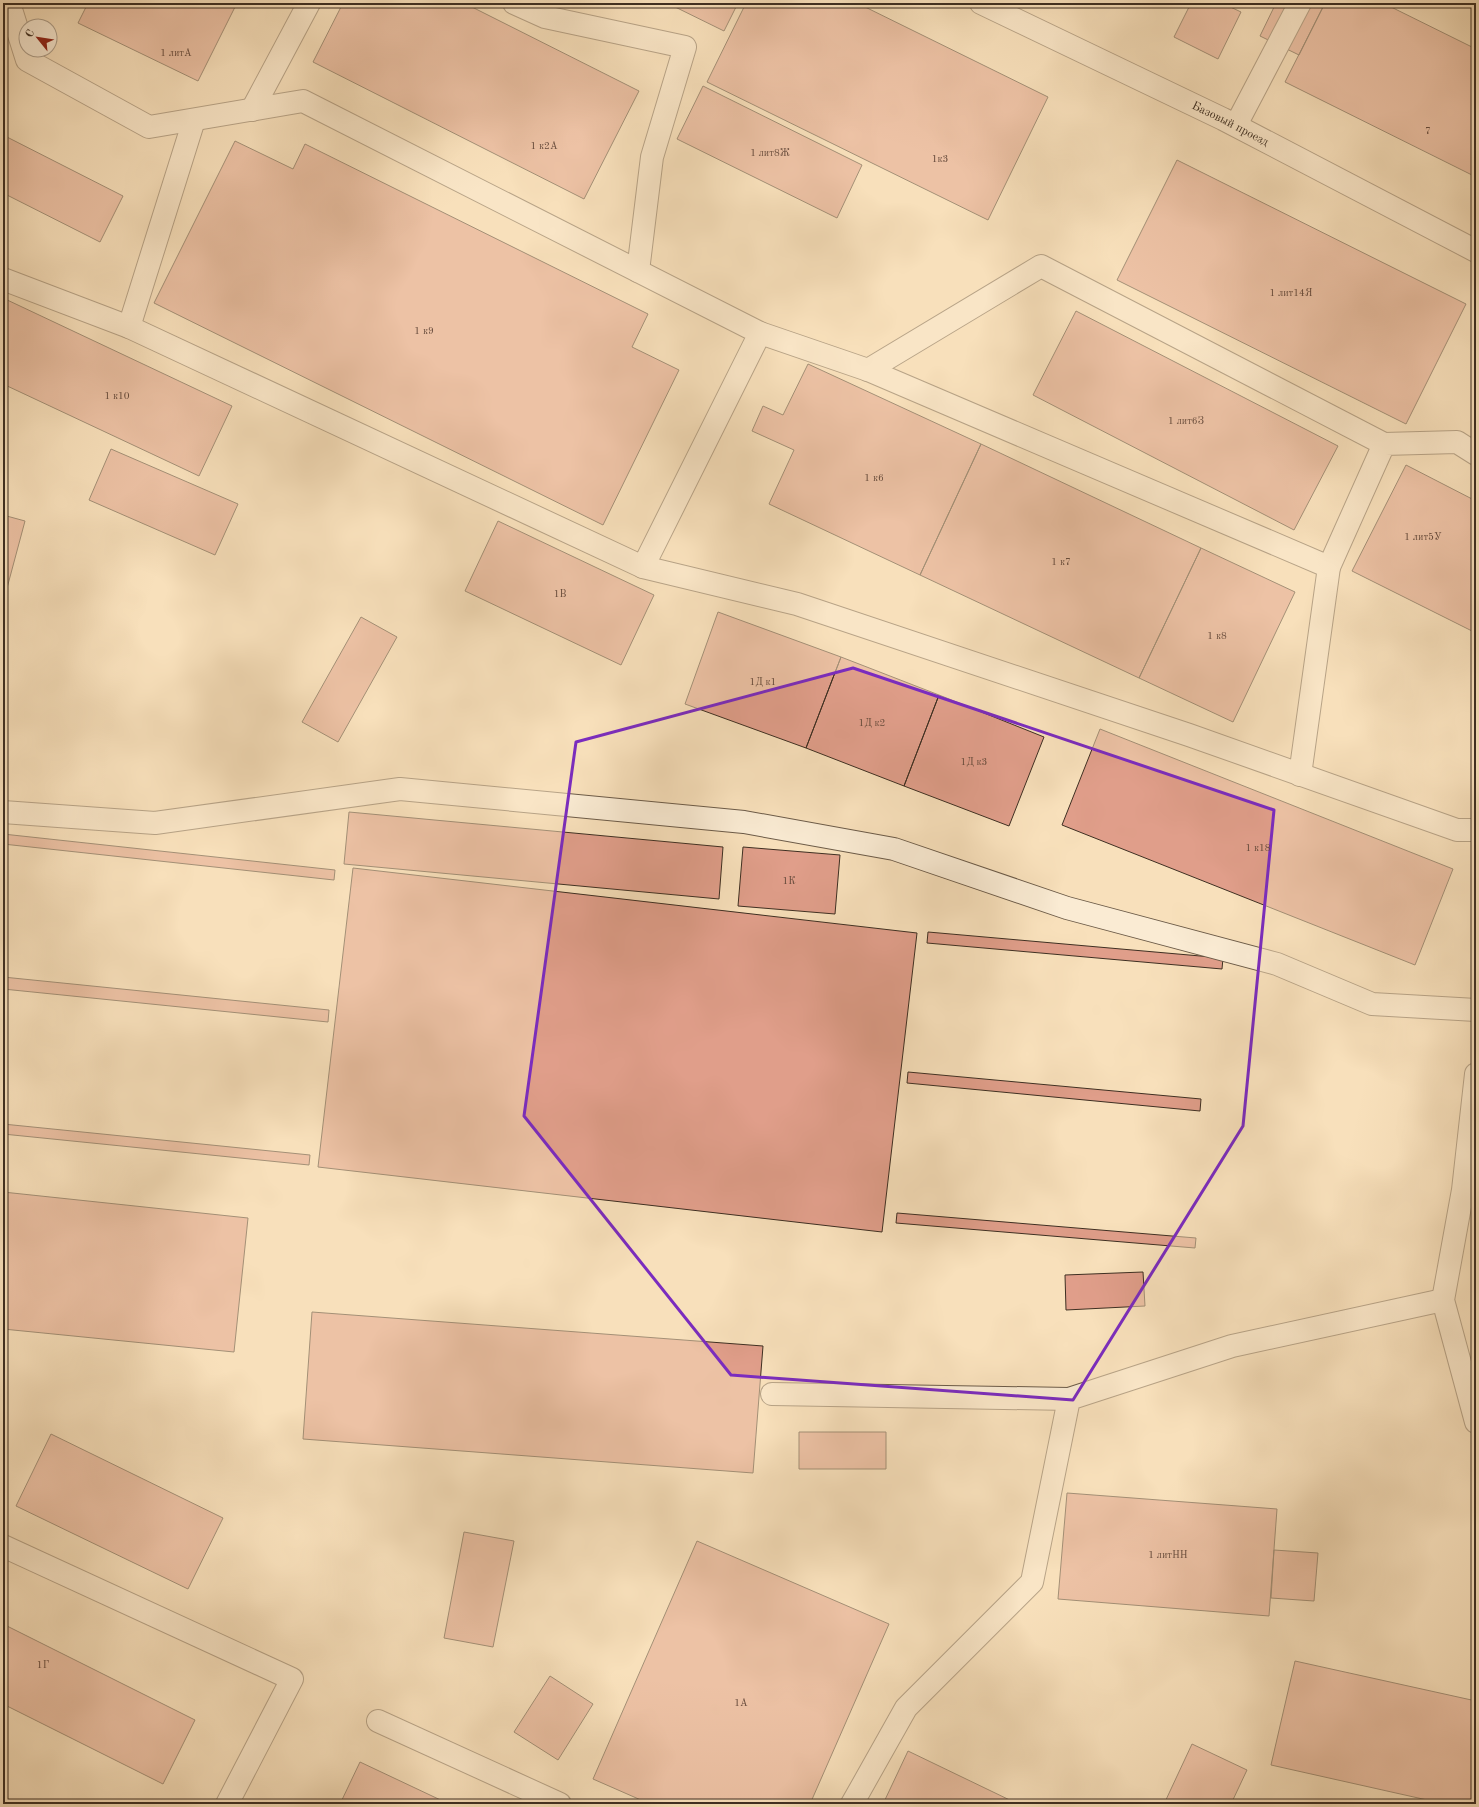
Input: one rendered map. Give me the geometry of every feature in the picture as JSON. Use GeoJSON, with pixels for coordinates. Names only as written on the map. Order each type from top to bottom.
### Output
{"type":"FeatureCollection","features":[{"type":"Feature","properties":{"kind":"lane"},"geometry":{"type":"LineString","coordinates":[[9,3],[27,60],[149,127],[304,101],[760,333],[868,370],[1329,567]]}},
{"type":"Feature","properties":{"kind":"lane"},"geometry":{"type":"LineString","coordinates":[[252,110],[309,3]]}},
{"type":"Feature","properties":{"kind":"lane"},"geometry":{"type":"LineString","coordinates":[[514,3],[545,17],[685,47],[652,158],[638,271]]}},
{"type":"Feature","properties":{"kind":"lane","name":"Базовый проезд"},"geometry":{"type":"LineString","coordinates":[[981,3],[1236,125],[1476,250]]}},
{"type":"Feature","properties":{"kind":"lane"},"geometry":{"type":"LineString","coordinates":[[1236,125],[1300,3]]}},
{"type":"Feature","properties":{"kind":"lane"},"geometry":{"type":"LineString","coordinates":[[129,327],[194,120]]}},
{"type":"Feature","properties":{"kind":"lane"},"geometry":{"type":"LineString","coordinates":[[868,370],[1041,266],[1384,444],[1457,442],[1476,454]]}},
{"type":"Feature","properties":{"kind":"lane"},"geometry":{"type":"LineString","coordinates":[[3,279],[129,327],[644,567],[798,604],[1182,733],[1457,830],[1476,830]]}},
{"type":"Feature","properties":{"kind":"lane"},"geometry":{"type":"LineString","coordinates":[[644,567],[760,333]]}},
{"type":"Feature","properties":{"kind":"lane"},"geometry":{"type":"LineString","coordinates":[[1300,775],[1329,567],[1384,444]]}},
{"type":"Feature","properties":{"kind":"lane"},"geometry":{"type":"LineString","coordinates":[[3,812],[155,823],[400,789],[744,822],[894,849],[1067,908],[1277,964],[1372,1004],[1476,1010]]}},
{"type":"Feature","properties":{"kind":"lane"},"geometry":{"type":"LineString","coordinates":[[1476,1074],[1463,1190],[1443,1300],[1476,1422]]}},
{"type":"Feature","properties":{"kind":"lane"},"geometry":{"type":"LineString","coordinates":[[772,1394],[1069,1398],[1232,1346],[1443,1300]]}},
{"type":"Feature","properties":{"kind":"lane"},"geometry":{"type":"LineString","coordinates":[[852,1804],[906,1708],[1032,1582],[1069,1398]]}},
{"type":"Feature","properties":{"kind":"lane"},"geometry":{"type":"LineString","coordinates":[[3,1546],[292,1679],[227,1804]]}},
{"type":"Feature","properties":{"kind":"lane"},"geometry":{"type":"LineString","coordinates":[[378,1722],[560,1804]]}},
{"type":"Feature","properties":{"kind":"highlighted area"},"geometry":{"type":"Polygon","coordinates":[[[853,668],[1274,810],[1243,1126],[1073,1400],[731,1375],[524,1116],[576,742],[853,668]]]}},
{"type":"Feature","properties":{"kind":"building"},"geometry":{"type":"Polygon","coordinates":[[[88,3],[237,3],[198,81],[78,23],[88,3]]]}},
{"type":"Feature","properties":{"kind":"building"},"geometry":{"type":"Polygon","coordinates":[[[343,3],[464,3],[639,91],[584,199],[313,62],[343,3]]]}},
{"type":"Feature","properties":{"kind":"building"},"geometry":{"type":"Polygon","coordinates":[[[667,3],[738,3],[724,31],[667,3]]]}},
{"type":"Feature","properties":{"kind":"building"},"geometry":{"type":"Polygon","coordinates":[[[746,3],[857,3],[1048,97],[988,220],[707,82],[746,3]]]}},
{"type":"Feature","properties":{"kind":"building"},"geometry":{"type":"Polygon","coordinates":[[[1191,3],[1222,3],[1241,12],[1218,59],[1174,37],[1191,3]]]}},
{"type":"Feature","properties":{"kind":"building"},"geometry":{"type":"Polygon","coordinates":[[[1276,3],[1325,3],[1299,55],[1260,36],[1276,3]]]}},
{"type":"Feature","properties":{"kind":"building"},"geometry":{"type":"Polygon","coordinates":[[[1325,3],[1383,3],[1476,49],[1476,177],[1285,82],[1325,3]]]}},
{"type":"Feature","properties":{"kind":"building"},"geometry":{"type":"Polygon","coordinates":[[[703,86],[862,165],[837,218],[677,139],[703,86]]]}},
{"type":"Feature","properties":{"kind":"building"},"geometry":{"type":"Polygon","coordinates":[[[3,135],[123,196],[100,242],[3,193],[3,135]]]}},
{"type":"Feature","properties":{"kind":"building"},"geometry":{"type":"Polygon","coordinates":[[[235,141],[293,169],[305,144],[648,314],[632,347],[679,370],[603,525],[154,303],[235,141]]]}},
{"type":"Feature","properties":{"kind":"building"},"geometry":{"type":"Polygon","coordinates":[[[1177,160],[1466,304],[1406,424],[1117,280],[1177,160]]]}},
{"type":"Feature","properties":{"kind":"building"},"geometry":{"type":"Polygon","coordinates":[[[3,298],[232,406],[199,476],[3,384],[3,298]]]}},
{"type":"Feature","properties":{"kind":"building"},"geometry":{"type":"Polygon","coordinates":[[[1076,311],[1338,446],[1294,530],[1033,395],[1076,311]]]}},
{"type":"Feature","properties":{"kind":"building"},"geometry":{"type":"Polygon","coordinates":[[[808,364],[981,444],[920,575],[769,504],[794,450],[752,431],[763,406],[783,415],[808,364]]]}},
{"type":"Feature","properties":{"kind":"building"},"geometry":{"type":"Polygon","coordinates":[[[981,444],[1201,548],[1139,678],[920,575],[981,444]]]}},
{"type":"Feature","properties":{"kind":"building"},"geometry":{"type":"Polygon","coordinates":[[[111,449],[238,504],[215,555],[89,500],[111,449]]]}},
{"type":"Feature","properties":{"kind":"building"},"geometry":{"type":"Polygon","coordinates":[[[1406,465],[1476,501],[1476,633],[1352,571],[1406,465]]]}},
{"type":"Feature","properties":{"kind":"building"},"geometry":{"type":"Polygon","coordinates":[[[3,515],[25,521],[3,603],[3,515]]]}},
{"type":"Feature","properties":{"kind":"building"},"geometry":{"type":"Polygon","coordinates":[[[498,521],[654,595],[621,665],[465,591],[498,521]]]}},
{"type":"Feature","properties":{"kind":"building"},"geometry":{"type":"Polygon","coordinates":[[[1201,548],[1295,592],[1233,722],[1139,678],[1201,548]]]}},
{"type":"Feature","properties":{"kind":"building"},"geometry":{"type":"Polygon","coordinates":[[[718,612],[841,657],[806,748],[685,704],[718,612]]]}},
{"type":"Feature","properties":{"kind":"building"},"geometry":{"type":"Polygon","coordinates":[[[361,617],[397,637],[338,742],[302,722],[361,617]]]}},
{"type":"Feature","properties":{"kind":"building"},"geometry":{"type":"Polygon","coordinates":[[[841,657],[939,695],[904,786],[806,748],[841,657]]]}},
{"type":"Feature","properties":{"kind":"building"},"geometry":{"type":"Polygon","coordinates":[[[939,695],[1044,737],[1009,826],[904,786],[939,695]]]}},
{"type":"Feature","properties":{"kind":"building"},"geometry":{"type":"Polygon","coordinates":[[[1100,729],[1453,869],[1415,965],[1062,825],[1100,729]]]}},
{"type":"Feature","properties":{"kind":"building"},"geometry":{"type":"Polygon","coordinates":[[[349,812],[723,847],[719,899],[344,864],[349,812]]]}},
{"type":"Feature","properties":{"kind":"building"},"geometry":{"type":"Polygon","coordinates":[[[3,834],[335,870],[334,880],[3,844],[3,834]]]}},
{"type":"Feature","properties":{"kind":"building"},"geometry":{"type":"Polygon","coordinates":[[[743,847],[840,855],[835,914],[738,906],[743,847]]]}},
{"type":"Feature","properties":{"kind":"building"},"geometry":{"type":"Polygon","coordinates":[[[353,868],[917,933],[882,1232],[318,1167],[353,868]]]}},
{"type":"Feature","properties":{"kind":"building"},"geometry":{"type":"Polygon","coordinates":[[[928,932],[1223,958],[1222,969],[927,943],[928,932]]]}},
{"type":"Feature","properties":{"kind":"building"},"geometry":{"type":"Polygon","coordinates":[[[3,977],[329,1010],[328,1022],[3,989],[3,977]]]}},
{"type":"Feature","properties":{"kind":"building"},"geometry":{"type":"Polygon","coordinates":[[[908,1072],[1201,1099],[1200,1111],[907,1083],[908,1072]]]}},
{"type":"Feature","properties":{"kind":"building"},"geometry":{"type":"Polygon","coordinates":[[[3,1124],[310,1155],[309,1165],[3,1134],[3,1124]]]}},
{"type":"Feature","properties":{"kind":"building"},"geometry":{"type":"Polygon","coordinates":[[[3,1192],[248,1218],[234,1352],[3,1329],[3,1192]]]}},
{"type":"Feature","properties":{"kind":"building"},"geometry":{"type":"Polygon","coordinates":[[[897,1213],[1196,1238],[1195,1248],[896,1223],[897,1213]]]}},
{"type":"Feature","properties":{"kind":"building"},"geometry":{"type":"Polygon","coordinates":[[[1143,1272],[1145,1306],[1066,1310],[1065,1275],[1143,1272]]]}},
{"type":"Feature","properties":{"kind":"building"},"geometry":{"type":"Polygon","coordinates":[[[312,1312],[763,1346],[753,1473],[303,1439],[312,1312]]]}},
{"type":"Feature","properties":{"kind":"building"},"geometry":{"type":"Polygon","coordinates":[[[799,1432],[886,1432],[886,1469],[799,1469],[799,1432]]]}},
{"type":"Feature","properties":{"kind":"building"},"geometry":{"type":"Polygon","coordinates":[[[51,1434],[223,1518],[188,1589],[16,1506],[51,1434]]]}},
{"type":"Feature","properties":{"kind":"building"},"geometry":{"type":"Polygon","coordinates":[[[1067,1493],[1277,1509],[1269,1616],[1058,1599],[1067,1493]]]}},
{"type":"Feature","properties":{"kind":"building"},"geometry":{"type":"Polygon","coordinates":[[[464,1532],[514,1541],[493,1647],[444,1638],[464,1532]]]}},
{"type":"Feature","properties":{"kind":"building"},"geometry":{"type":"Polygon","coordinates":[[[697,1541],[889,1624],[810,1804],[650,1804],[593,1779],[697,1541]]]}},
{"type":"Feature","properties":{"kind":"building"},"geometry":{"type":"Polygon","coordinates":[[[1274,1550],[1318,1553],[1314,1601],[1271,1598],[1274,1550]]]}},
{"type":"Feature","properties":{"kind":"building"},"geometry":{"type":"Polygon","coordinates":[[[3,1624],[195,1720],[163,1784],[3,1704],[3,1624]]]}},
{"type":"Feature","properties":{"kind":"building"},"geometry":{"type":"Polygon","coordinates":[[[1295,1661],[1476,1701],[1476,1804],[1445,1804],[1271,1765],[1295,1661]]]}},
{"type":"Feature","properties":{"kind":"building"},"geometry":{"type":"Polygon","coordinates":[[[550,1676],[593,1704],[558,1760],[514,1732],[550,1676]]]}},
{"type":"Feature","properties":{"kind":"building"},"geometry":{"type":"Polygon","coordinates":[[[1192,1744],[1247,1770],[1231,1804],[1164,1804],[1192,1744]]]}},
{"type":"Feature","properties":{"kind":"building"},"geometry":{"type":"Polygon","coordinates":[[[908,1751],[1018,1804],[883,1804],[908,1751]]]}},
{"type":"Feature","properties":{"kind":"building"},"geometry":{"type":"Polygon","coordinates":[[[360,1762],[449,1804],[340,1804],[360,1762]]]}}]}
